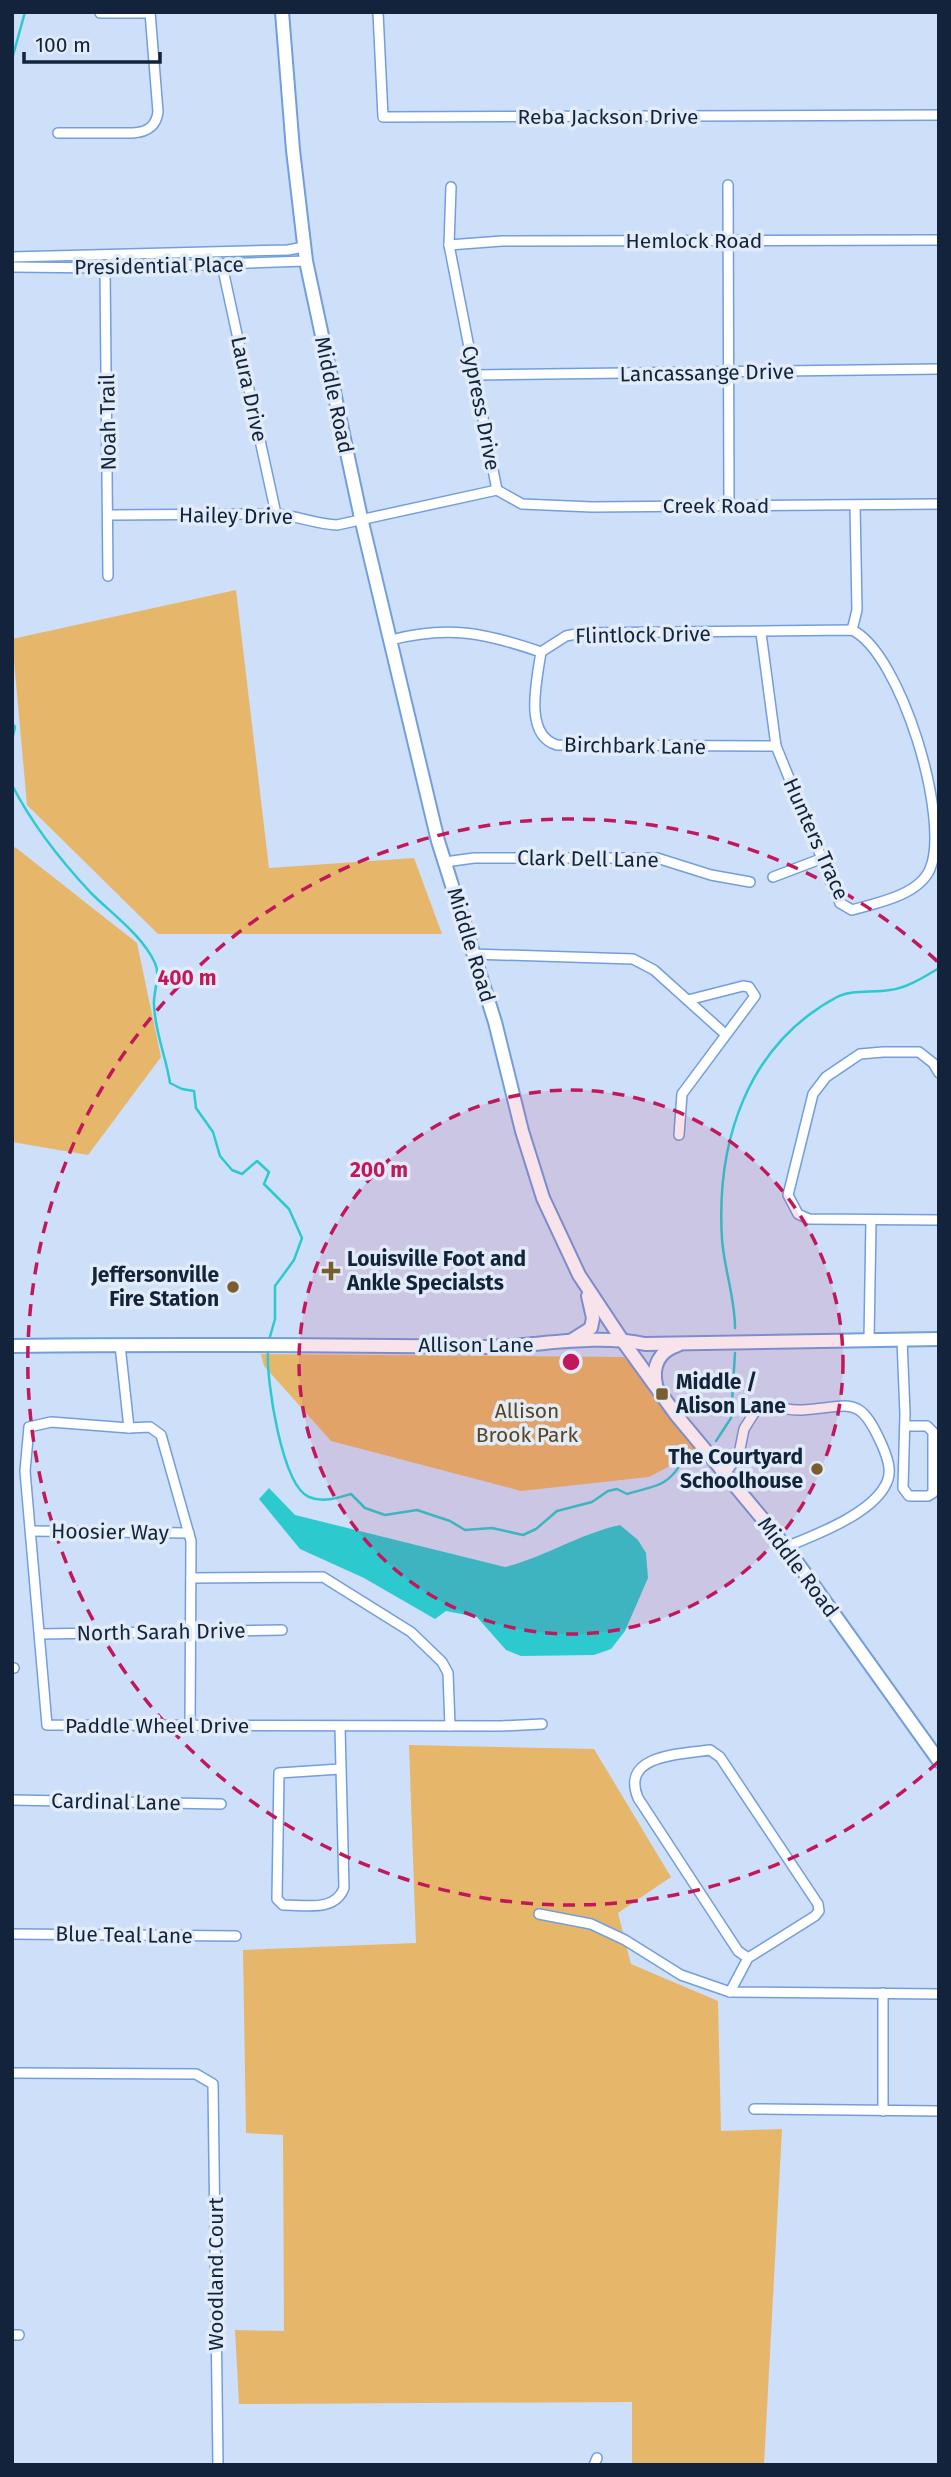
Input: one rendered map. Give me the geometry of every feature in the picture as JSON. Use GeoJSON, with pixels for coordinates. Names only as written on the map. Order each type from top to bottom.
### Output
{"type":"FeatureCollection","features":[{"type":"Feature","properties":{"kind":"main road","name":"Middle Road"},"geometry":{"type":"LineString","coordinates":[[282,12],[306,261],[360,518],[391,640],[400,690],[445,862],[542,1198],[585,1286],[622,1340],[659,1391],[786,1548],[939,1761]]}},
{"type":"Feature","properties":{"kind":"main road"},"geometry":{"type":"LineString","coordinates":[[568,1342],[590,1328],[592,1306],[585,1286]]}},
{"type":"Feature","properties":{"kind":"main road","name":"Allison Lane"},"geometry":{"type":"LineString","coordinates":[[12,1346],[276,1343],[482,1347],[622,1340],[645,1344],[939,1339]]}},
{"type":"Feature","properties":{"kind":"main road"},"geometry":{"type":"LineString","coordinates":[[659,1391],[655,1381],[655,1364],[662,1353],[673,1346],[690,1343]]}},
{"type":"Feature","properties":{"kind":"street"},"geometry":{"type":"LineString","coordinates":[[58,133],[145,132],[153,126],[158,112],[150,12],[100,13]]}},
{"type":"Feature","properties":{"kind":"street","name":"Reba Jackson Drive"},"geometry":{"type":"LineString","coordinates":[[378,12],[383,117],[939,116]]}},
{"type":"Feature","properties":{"kind":"street"},"geometry":{"type":"LineString","coordinates":[[728,185],[729,506]]}},
{"type":"Feature","properties":{"kind":"street","name":"Cypress Drive"},"geometry":{"type":"LineString","coordinates":[[360,518],[497,490],[449,245],[451,187]]}},
{"type":"Feature","properties":{"kind":"street","name":"Hemlock Road"},"geometry":{"type":"LineString","coordinates":[[449,245],[502,241],[939,240]]}},
{"type":"Feature","properties":{"kind":"street","name":"Presidential Place"},"geometry":{"type":"LineString","coordinates":[[12,257],[288,250],[304,247]]}},
{"type":"Feature","properties":{"kind":"street","name":"Presidential Place"},"geometry":{"type":"LineString","coordinates":[[12,267],[105,268],[306,261]]}},
{"type":"Feature","properties":{"kind":"street","name":"Laura Drive"},"geometry":{"type":"LineString","coordinates":[[222,265],[276,514]]}},
{"type":"Feature","properties":{"kind":"street","name":"Noah Trail"},"geometry":{"type":"LineString","coordinates":[[105,268],[110,515],[108,576]]}},
{"type":"Feature","properties":{"kind":"street","name":"Lancassange Drive"},"geometry":{"type":"LineString","coordinates":[[475,375],[939,369]]}},
{"type":"Feature","properties":{"kind":"street","name":"Creek Road"},"geometry":{"type":"LineString","coordinates":[[497,490],[522,504],[939,504]]}},
{"type":"Feature","properties":{"kind":"street"},"geometry":{"type":"LineString","coordinates":[[852,630],[857,610],[855,506]]}},
{"type":"Feature","properties":{"kind":"street","name":"Hailey Drive"},"geometry":{"type":"LineString","coordinates":[[110,515],[276,514],[298,516],[320,524],[338,524],[360,518]]}},
{"type":"Feature","properties":{"kind":"street","name":"Flintlock Drive"},"geometry":{"type":"LineString","coordinates":[[541,652],[566,636],[581,633],[852,630]]}},
{"type":"Feature","properties":{"kind":"street","name":"Hunters Trace"},"geometry":{"type":"LineString","coordinates":[[761,633],[776,746],[841,903],[852,910],[915,888],[930,869],[934,845],[932,793],[914,730],[889,667],[875,647],[852,630]]}},
{"type":"Feature","properties":{"kind":"street"},"geometry":{"type":"LineString","coordinates":[[391,640],[423,632],[458,631],[502,638],[541,652]]}},
{"type":"Feature","properties":{"kind":"street","name":"Birchbark Lane"},"geometry":{"type":"LineString","coordinates":[[541,652],[534,695],[541,736],[545,742],[557,746],[776,746]]}},
{"type":"Feature","properties":{"kind":"street","name":"Clark Dell Lane"},"geometry":{"type":"LineString","coordinates":[[445,862],[474,858],[657,858],[728,879],[750,882]]}},
{"type":"Feature","properties":{"kind":"street"},"geometry":{"type":"LineString","coordinates":[[773,877],[823,858]]}},
{"type":"Feature","properties":{"kind":"street"},"geometry":{"type":"LineString","coordinates":[[472,954],[633,959],[654,970],[724,1033]]}},
{"type":"Feature","properties":{"kind":"street"},"geometry":{"type":"LineString","coordinates":[[679,1135],[681,1094],[724,1033],[754,999],[749,987],[688,1000]]}},
{"type":"Feature","properties":{"kind":"street"},"geometry":{"type":"LineString","coordinates":[[939,1073],[933,1063],[919,1052],[883,1052],[860,1054],[826,1077],[813,1094],[789,1186],[791,1204],[798,1214],[809,1219],[939,1220]]}},
{"type":"Feature","properties":{"kind":"street"},"geometry":{"type":"LineString","coordinates":[[869,1340],[871,1221]]}},
{"type":"Feature","properties":{"kind":"street"},"geometry":{"type":"LineString","coordinates":[[902,1339],[904,1492],[909,1496],[928,1496],[933,1493],[933,1432],[927,1426],[905,1426]]}},
{"type":"Feature","properties":{"kind":"street"},"geometry":{"type":"LineString","coordinates":[[120,1345],[129,1428],[150,1427],[161,1435],[189,1533],[190,1726]]}},
{"type":"Feature","properties":{"kind":"street"},"geometry":{"type":"LineString","coordinates":[[725,1474],[740,1454],[744,1429],[756,1410],[774,1404],[798,1410],[846,1404],[865,1414],[888,1459],[889,1476],[884,1488],[845,1520],[786,1548]]}},
{"type":"Feature","properties":{"kind":"street","name":"Paddle Wheel Drive"},"geometry":{"type":"LineString","coordinates":[[129,1428],[51,1422],[29,1427],[25,1471],[47,1726],[340,1727],[542,1724]]}},
{"type":"Feature","properties":{"kind":"street","name":"Hoosier Way"},"geometry":{"type":"LineString","coordinates":[[31,1531],[189,1533]]}},
{"type":"Feature","properties":{"kind":"street"},"geometry":{"type":"LineString","coordinates":[[191,1578],[323,1577],[411,1632],[442,1662],[448,1673],[450,1726]]}},
{"type":"Feature","properties":{"kind":"street","name":"North Sarah Drive"},"geometry":{"type":"LineString","coordinates":[[40,1634],[282,1630]]}},
{"type":"Feature","properties":{"kind":"street"},"geometry":{"type":"LineString","coordinates":[[340,1727],[345,1876],[340,1898],[333,1904],[283,1905],[276,1899],[279,1773],[340,1769]]}},
{"type":"Feature","properties":{"kind":"street"},"geometry":{"type":"LineString","coordinates":[[730,1992],[748,1958],[815,1916],[819,1911],[818,1904],[720,1757],[710,1750],[649,1761],[636,1776],[634,1787],[638,1798],[738,1951],[748,1958]]}},
{"type":"Feature","properties":{"kind":"street","name":"Cardinal Lane"},"geometry":{"type":"LineString","coordinates":[[12,1800],[221,1804]]}},
{"type":"Feature","properties":{"kind":"street"},"geometry":{"type":"LineString","coordinates":[[539,1914],[591,1924],[625,1940],[681,1975],[730,1992],[939,1994]]}},
{"type":"Feature","properties":{"kind":"street","name":"Blue Teal Lane"},"geometry":{"type":"LineString","coordinates":[[12,1934],[236,1936]]}},
{"type":"Feature","properties":{"kind":"street"},"geometry":{"type":"LineString","coordinates":[[883,1993],[883,2111]]}},
{"type":"Feature","properties":{"kind":"street","name":"Woodland Court"},"geometry":{"type":"LineString","coordinates":[[12,2073],[195,2074],[213,2084],[218,2465]]}},
{"type":"Feature","properties":{"kind":"street"},"geometry":{"type":"LineString","coordinates":[[754,2109],[939,2111]]}},
{"type":"Feature","properties":{"kind":"green space"},"geometry":{"type":"Polygon","coordinates":[[[236,590],[269,868],[414,858],[442,934],[158,934],[27,805],[12,639],[236,590]]]}},
{"type":"Feature","properties":{"kind":"green space"},"geometry":{"type":"Polygon","coordinates":[[[15,847],[137,943],[161,1057],[88,1155],[12,1142],[12,851],[15,847]]]}},
{"type":"Feature","properties":{"kind":"green space","name":"Allison Brook Park"},"geometry":{"type":"Polygon","coordinates":[[[261,1354],[624,1357],[704,1448],[649,1477],[521,1491],[331,1441],[264,1366],[261,1354]]]}},
{"type":"Feature","properties":{"kind":"green space"},"geometry":{"type":"Polygon","coordinates":[[[409,1745],[594,1749],[671,1877],[618,1913],[631,1964],[718,2001],[721,2131],[782,2129],[764,2465],[632,2465],[632,2402],[239,2404],[235,2330],[284,2331],[283,2135],[246,2133],[243,1950],[416,1943],[409,1745]]]}},
{"type":"Feature","properties":{"kind":"shaded area"},"geometry":{"type":"Polygon","coordinates":[[[269,1488],[295,1515],[505,1567],[620,1525],[638,1540],[646,1553],[648,1578],[625,1631],[611,1649],[594,1655],[521,1656],[506,1650],[477,1617],[446,1611],[435,1619],[364,1578],[300,1549],[259,1499],[269,1488]]]}},
{"type":"Feature","properties":{"kind":"waterway"},"geometry":{"type":"LineString","coordinates":[[12,59],[25,12]]}},
{"type":"Feature","properties":{"kind":"waterway"},"geometry":{"type":"LineString","coordinates":[[12,723],[15,727],[12,740]]}},
{"type":"Feature","properties":{"kind":"waterway"},"geometry":{"type":"LineString","coordinates":[[12,785],[58,855],[91,893],[135,934],[155,963],[155,1015],[170,1083],[194,1091],[196,1108],[213,1132],[220,1156],[232,1170],[242,1174],[257,1161],[269,1172],[264,1184],[289,1209],[302,1238],[294,1260],[275,1286],[275,1319],[269,1340]]}},
{"type":"Feature","properties":{"kind":"waterway"},"geometry":{"type":"LineString","coordinates":[[735,1328],[722,1239],[725,1167],[732,1132],[759,1069],[780,1041],[806,1017],[837,997],[849,993],[896,989],[939,968]]}},
{"type":"Feature","properties":{"kind":"waterway"},"geometry":{"type":"LineString","coordinates":[[268,1351],[273,1407],[284,1454],[299,1489],[314,1499],[330,1499],[351,1494],[365,1508],[385,1515],[417,1510],[450,1521],[465,1530],[492,1528],[523,1535],[536,1529],[557,1511],[592,1502],[608,1491],[617,1489],[627,1494],[658,1485],[670,1477],[681,1463],[698,1457]]}},
{"type":"Feature","properties":{"kind":"waterway"},"geometry":{"type":"LineString","coordinates":[[716,1441],[731,1418],[735,1353]]}},
{"type":"Feature","properties":{"kind":"place","name":"Louisville Foot and Ankle Specialsts"},"geometry":{"type":"Point","coordinates":[331,1271]}},
{"type":"Feature","properties":{"kind":"place","name":"Jeffersonville Fire Station"},"geometry":{"type":"Point","coordinates":[233,1287]}},
{"type":"Feature","properties":{"kind":"place","name":"Middle / Alison Lane"},"geometry":{"type":"Point","coordinates":[662,1394]}},
{"type":"Feature","properties":{"kind":"place","name":"The Courtyard Schoolhouse"},"geometry":{"type":"Point","coordinates":[817,1469]}}]}
